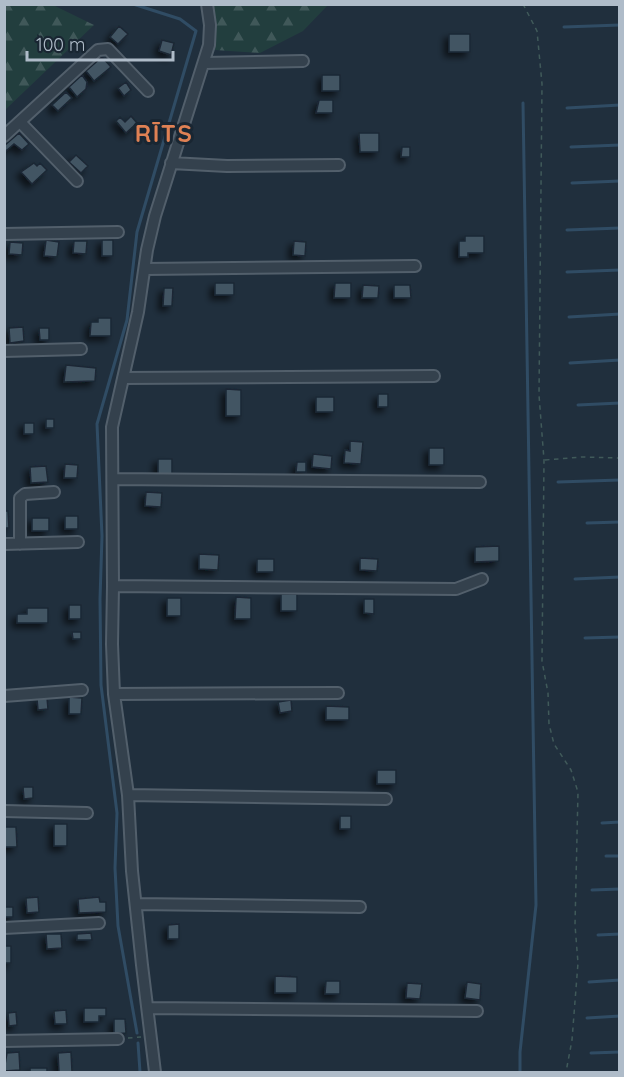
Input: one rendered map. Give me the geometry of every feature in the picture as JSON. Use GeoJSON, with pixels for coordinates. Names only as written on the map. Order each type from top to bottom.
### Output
{"type":"FeatureCollection","features":[{"type":"Feature","properties":{"kind":"street"},"geometry":{"type":"LineString","coordinates":[[155,1072],[136,904],[128,795],[114,694],[112,427],[138,312],[155,216],[209,45],[210,25],[207,4]]}},
{"type":"Feature","properties":{"kind":"street"},"geometry":{"type":"LineString","coordinates":[[4,136],[102,48],[108,49],[148,91]]}},
{"type":"Feature","properties":{"kind":"street"},"geometry":{"type":"LineString","coordinates":[[204,63],[303,61]]}},
{"type":"Feature","properties":{"kind":"street"},"geometry":{"type":"LineString","coordinates":[[20,122],[77,181]]}},
{"type":"Feature","properties":{"kind":"street"},"geometry":{"type":"LineString","coordinates":[[171,163],[227,166],[339,165]]}},
{"type":"Feature","properties":{"kind":"street"},"geometry":{"type":"LineString","coordinates":[[4,234],[118,232]]}},
{"type":"Feature","properties":{"kind":"street"},"geometry":{"type":"LineString","coordinates":[[145,270],[415,266]]}},
{"type":"Feature","properties":{"kind":"street"},"geometry":{"type":"LineString","coordinates":[[4,351],[81,349]]}},
{"type":"Feature","properties":{"kind":"street"},"geometry":{"type":"LineString","coordinates":[[123,378],[434,376]]}},
{"type":"Feature","properties":{"kind":"street"},"geometry":{"type":"LineString","coordinates":[[113,479],[480,482]]}},
{"type":"Feature","properties":{"kind":"street"},"geometry":{"type":"LineString","coordinates":[[21,544],[20,498],[25,494],[54,492]]}},
{"type":"Feature","properties":{"kind":"street"},"geometry":{"type":"LineString","coordinates":[[4,544],[78,542]]}},
{"type":"Feature","properties":{"kind":"street"},"geometry":{"type":"LineString","coordinates":[[113,586],[456,589],[482,579]]}},
{"type":"Feature","properties":{"kind":"street"},"geometry":{"type":"LineString","coordinates":[[4,696],[82,690]]}},
{"type":"Feature","properties":{"kind":"street"},"geometry":{"type":"LineString","coordinates":[[114,694],[338,693]]}},
{"type":"Feature","properties":{"kind":"street"},"geometry":{"type":"LineString","coordinates":[[128,795],[386,799]]}},
{"type":"Feature","properties":{"kind":"street"},"geometry":{"type":"LineString","coordinates":[[4,811],[87,813]]}},
{"type":"Feature","properties":{"kind":"street"},"geometry":{"type":"LineString","coordinates":[[136,904],[360,907]]}},
{"type":"Feature","properties":{"kind":"street"},"geometry":{"type":"LineString","coordinates":[[4,928],[99,923]]}},
{"type":"Feature","properties":{"kind":"street"},"geometry":{"type":"LineString","coordinates":[[148,1008],[477,1011]]}},
{"type":"Feature","properties":{"kind":"street"},"geometry":{"type":"LineString","coordinates":[[4,1041],[118,1038]]}},
{"type":"Feature","properties":{"kind":"path"},"geometry":{"type":"LineString","coordinates":[[523,4],[537,31],[542,84],[539,395],[544,460],[542,661],[548,693],[549,724],[554,744],[571,770],[578,792],[575,925],[578,963],[567,1072]]}},
{"type":"Feature","properties":{"kind":"path"},"geometry":{"type":"LineString","coordinates":[[544,460],[620,458]]}},
{"type":"Feature","properties":{"kind":"path"},"geometry":{"type":"LineString","coordinates":[[118,1038],[151,1037]]}},
{"type":"Feature","properties":{"kind":"green space"},"geometry":{"type":"Polygon","coordinates":[[[5,4],[53,5],[94,25],[5,110],[5,4]]]}},
{"type":"Feature","properties":{"kind":"green space"},"geometry":{"type":"Polygon","coordinates":[[[211,5],[390,5],[327,6],[303,31],[260,53],[215,50],[211,5]]]}},
{"type":"Feature","properties":{"kind":"building"},"geometry":{"type":"Polygon","coordinates":[[[119,26],[128,34],[118,44],[110,37],[119,26]]]}},
{"type":"Feature","properties":{"kind":"building"},"geometry":{"type":"Polygon","coordinates":[[[449,34],[470,34],[470,52],[449,52],[449,34]]]}},
{"type":"Feature","properties":{"kind":"building"},"geometry":{"type":"Polygon","coordinates":[[[162,40],[174,43],[171,55],[159,51],[162,40]]]}},
{"type":"Feature","properties":{"kind":"building"},"geometry":{"type":"Polygon","coordinates":[[[102,57],[111,67],[94,81],[86,71],[102,57]]]}},
{"type":"Feature","properties":{"kind":"building"},"geometry":{"type":"Polygon","coordinates":[[[82,75],[87,82],[86,89],[77,97],[69,87],[82,75]]]}},
{"type":"Feature","properties":{"kind":"building"},"geometry":{"type":"Polygon","coordinates":[[[322,75],[340,75],[340,91],[322,91],[322,75]]]}},
{"type":"Feature","properties":{"kind":"building"},"geometry":{"type":"Polygon","coordinates":[[[126,82],[131,90],[124,96],[118,88],[126,82]]]}},
{"type":"Feature","properties":{"kind":"building"},"geometry":{"type":"Polygon","coordinates":[[[66,92],[72,98],[58,111],[52,105],[66,92]]]}},
{"type":"Feature","properties":{"kind":"building"},"geometry":{"type":"Polygon","coordinates":[[[319,100],[333,100],[333,113],[316,113],[319,100]]]}},
{"type":"Feature","properties":{"kind":"building"},"geometry":{"type":"Polygon","coordinates":[[[131,116],[137,123],[126,133],[116,121],[120,117],[125,122],[131,116]]]}},
{"type":"Feature","properties":{"kind":"building"},"geometry":{"type":"Polygon","coordinates":[[[19,133],[29,144],[22,150],[14,144],[6,151],[4,146],[19,133]]]}},
{"type":"Feature","properties":{"kind":"building"},"geometry":{"type":"Polygon","coordinates":[[[359,133],[379,133],[379,152],[360,152],[359,133]]]}},
{"type":"Feature","properties":{"kind":"building"},"geometry":{"type":"Polygon","coordinates":[[[402,147],[410,147],[410,157],[401,157],[402,147]]]}},
{"type":"Feature","properties":{"kind":"building"},"geometry":{"type":"Polygon","coordinates":[[[76,155],[88,166],[81,173],[69,162],[76,155]]]}},
{"type":"Feature","properties":{"kind":"building"},"geometry":{"type":"Polygon","coordinates":[[[34,163],[37,166],[40,163],[47,170],[32,184],[21,172],[34,163]]]}},
{"type":"Feature","properties":{"kind":"building"},"geometry":{"type":"Polygon","coordinates":[[[465,236],[484,236],[484,253],[468,253],[468,257],[459,257],[459,241],[465,241],[465,236]]]}},
{"type":"Feature","properties":{"kind":"building"},"geometry":{"type":"Polygon","coordinates":[[[46,240],[59,242],[57,257],[44,256],[46,240]]]}},
{"type":"Feature","properties":{"kind":"building"},"geometry":{"type":"Polygon","coordinates":[[[102,240],[113,240],[113,256],[102,256],[102,240]]]}},
{"type":"Feature","properties":{"kind":"building"},"geometry":{"type":"Polygon","coordinates":[[[74,241],[87,241],[86,254],[73,253],[74,241]]]}},
{"type":"Feature","properties":{"kind":"building"},"geometry":{"type":"Polygon","coordinates":[[[294,241],[306,242],[305,256],[293,255],[294,241]]]}},
{"type":"Feature","properties":{"kind":"building"},"geometry":{"type":"Polygon","coordinates":[[[10,242],[23,243],[22,255],[9,254],[10,242]]]}},
{"type":"Feature","properties":{"kind":"building"},"geometry":{"type":"Polygon","coordinates":[[[215,283],[234,283],[234,295],[215,295],[215,283]]]}},
{"type":"Feature","properties":{"kind":"building"},"geometry":{"type":"Polygon","coordinates":[[[335,283],[351,283],[351,298],[334,298],[335,283]]]}},
{"type":"Feature","properties":{"kind":"building"},"geometry":{"type":"Polygon","coordinates":[[[363,285],[379,286],[378,298],[362,298],[363,285]]]}},
{"type":"Feature","properties":{"kind":"building"},"geometry":{"type":"Polygon","coordinates":[[[394,285],[410,285],[411,298],[394,298],[394,285]]]}},
{"type":"Feature","properties":{"kind":"building"},"geometry":{"type":"Polygon","coordinates":[[[164,288],[173,288],[172,306],[163,306],[164,288]]]}},
{"type":"Feature","properties":{"kind":"building"},"geometry":{"type":"Polygon","coordinates":[[[98,318],[111,318],[111,336],[90,336],[91,322],[98,322],[98,318]]]}},
{"type":"Feature","properties":{"kind":"building"},"geometry":{"type":"Polygon","coordinates":[[[23,327],[24,341],[10,343],[9,328],[23,327]]]}},
{"type":"Feature","properties":{"kind":"building"},"geometry":{"type":"Polygon","coordinates":[[[39,328],[49,328],[49,340],[40,340],[39,328]]]}},
{"type":"Feature","properties":{"kind":"building"},"geometry":{"type":"Polygon","coordinates":[[[66,365],[96,368],[95,381],[64,382],[66,365]]]}},
{"type":"Feature","properties":{"kind":"building"},"geometry":{"type":"Polygon","coordinates":[[[226,389],[241,390],[241,416],[226,416],[226,389]]]}},
{"type":"Feature","properties":{"kind":"building"},"geometry":{"type":"Polygon","coordinates":[[[378,394],[388,394],[388,407],[378,407],[378,394]]]}},
{"type":"Feature","properties":{"kind":"building"},"geometry":{"type":"Polygon","coordinates":[[[316,397],[334,397],[334,412],[316,412],[316,397]]]}},
{"type":"Feature","properties":{"kind":"building"},"geometry":{"type":"Polygon","coordinates":[[[46,419],[54,419],[54,428],[46,428],[46,419]]]}},
{"type":"Feature","properties":{"kind":"building"},"geometry":{"type":"Polygon","coordinates":[[[24,423],[34,423],[34,434],[24,434],[24,423]]]}},
{"type":"Feature","properties":{"kind":"building"},"geometry":{"type":"Polygon","coordinates":[[[350,441],[363,442],[361,464],[344,463],[345,450],[350,451],[350,441]]]}},
{"type":"Feature","properties":{"kind":"building"},"geometry":{"type":"Polygon","coordinates":[[[429,448],[444,448],[444,465],[429,465],[429,448]]]}},
{"type":"Feature","properties":{"kind":"building"},"geometry":{"type":"Polygon","coordinates":[[[313,454],[332,456],[331,469],[312,467],[313,454]]]}},
{"type":"Feature","properties":{"kind":"building"},"geometry":{"type":"Polygon","coordinates":[[[158,459],[172,459],[172,474],[158,474],[158,459]]]}},
{"type":"Feature","properties":{"kind":"building"},"geometry":{"type":"Polygon","coordinates":[[[297,462],[306,462],[306,472],[296,472],[297,462]]]}},
{"type":"Feature","properties":{"kind":"building"},"geometry":{"type":"Polygon","coordinates":[[[65,464],[78,465],[77,478],[64,478],[65,464]]]}},
{"type":"Feature","properties":{"kind":"building"},"geometry":{"type":"Polygon","coordinates":[[[46,466],[48,482],[31,483],[30,467],[46,466]]]}},
{"type":"Feature","properties":{"kind":"building"},"geometry":{"type":"Polygon","coordinates":[[[146,492],[162,493],[161,507],[145,506],[146,492]]]}},
{"type":"Feature","properties":{"kind":"building"},"geometry":{"type":"Polygon","coordinates":[[[4,511],[8,511],[9,528],[4,528],[4,511]]]}},
{"type":"Feature","properties":{"kind":"building"},"geometry":{"type":"Polygon","coordinates":[[[65,516],[78,516],[78,529],[65,529],[65,516]]]}},
{"type":"Feature","properties":{"kind":"building"},"geometry":{"type":"Polygon","coordinates":[[[32,518],[49,518],[49,531],[32,531],[32,518]]]}},
{"type":"Feature","properties":{"kind":"building"},"geometry":{"type":"Polygon","coordinates":[[[499,546],[499,561],[475,562],[475,547],[499,546]]]}},
{"type":"Feature","properties":{"kind":"building"},"geometry":{"type":"Polygon","coordinates":[[[199,554],[219,555],[218,570],[199,569],[199,554]]]}},
{"type":"Feature","properties":{"kind":"building"},"geometry":{"type":"Polygon","coordinates":[[[360,558],[378,559],[377,571],[360,570],[360,558]]]}},
{"type":"Feature","properties":{"kind":"building"},"geometry":{"type":"Polygon","coordinates":[[[257,559],[274,559],[274,572],[257,572],[257,559]]]}},
{"type":"Feature","properties":{"kind":"building"},"geometry":{"type":"Polygon","coordinates":[[[281,594],[297,594],[297,611],[281,611],[281,594]]]}},
{"type":"Feature","properties":{"kind":"building"},"geometry":{"type":"Polygon","coordinates":[[[236,597],[251,598],[251,619],[235,619],[236,597]]]}},
{"type":"Feature","properties":{"kind":"building"},"geometry":{"type":"Polygon","coordinates":[[[167,598],[181,598],[181,616],[167,616],[167,598]]]}},
{"type":"Feature","properties":{"kind":"building"},"geometry":{"type":"Polygon","coordinates":[[[364,599],[374,599],[374,614],[364,613],[364,599]]]}},
{"type":"Feature","properties":{"kind":"building"},"geometry":{"type":"Polygon","coordinates":[[[69,605],[81,605],[81,619],[69,619],[69,605]]]}},
{"type":"Feature","properties":{"kind":"building"},"geometry":{"type":"Polygon","coordinates":[[[27,608],[48,608],[48,623],[17,623],[17,614],[27,614],[27,608]]]}},
{"type":"Feature","properties":{"kind":"building"},"geometry":{"type":"Polygon","coordinates":[[[72,632],[81,632],[81,639],[73,639],[72,632]]]}},
{"type":"Feature","properties":{"kind":"building"},"geometry":{"type":"Polygon","coordinates":[[[69,697],[82,698],[81,714],[69,714],[69,697]]]}},
{"type":"Feature","properties":{"kind":"building"},"geometry":{"type":"Polygon","coordinates":[[[47,698],[48,709],[38,710],[37,699],[47,698]]]}},
{"type":"Feature","properties":{"kind":"building"},"geometry":{"type":"Polygon","coordinates":[[[291,700],[292,711],[280,713],[278,702],[291,700]]]}},
{"type":"Feature","properties":{"kind":"building"},"geometry":{"type":"Polygon","coordinates":[[[326,706],[349,707],[349,720],[326,720],[326,706]]]}},
{"type":"Feature","properties":{"kind":"building"},"geometry":{"type":"Polygon","coordinates":[[[377,770],[396,770],[396,784],[377,784],[377,770]]]}},
{"type":"Feature","properties":{"kind":"building"},"geometry":{"type":"Polygon","coordinates":[[[23,787],[33,787],[33,798],[24,799],[23,787]]]}},
{"type":"Feature","properties":{"kind":"building"},"geometry":{"type":"Polygon","coordinates":[[[340,816],[351,816],[351,829],[340,829],[340,816]]]}},
{"type":"Feature","properties":{"kind":"building"},"geometry":{"type":"Polygon","coordinates":[[[54,824],[67,824],[67,846],[54,846],[54,824]]]}},
{"type":"Feature","properties":{"kind":"building"},"geometry":{"type":"Polygon","coordinates":[[[4,827],[16,827],[17,847],[4,847],[4,827]]]}},
{"type":"Feature","properties":{"kind":"building"},"geometry":{"type":"Polygon","coordinates":[[[38,897],[39,912],[27,913],[26,898],[38,897]]]}},
{"type":"Feature","properties":{"kind":"building"},"geometry":{"type":"Polygon","coordinates":[[[99,897],[100,902],[106,902],[106,912],[79,913],[78,899],[99,897]]]}},
{"type":"Feature","properties":{"kind":"building"},"geometry":{"type":"Polygon","coordinates":[[[4,907],[13,907],[13,917],[4,917],[4,907]]]}},
{"type":"Feature","properties":{"kind":"building"},"geometry":{"type":"Polygon","coordinates":[[[179,924],[179,939],[168,939],[168,925],[179,924]]]}},
{"type":"Feature","properties":{"kind":"building"},"geometry":{"type":"Polygon","coordinates":[[[91,933],[92,940],[77,940],[77,934],[91,933]]]}},
{"type":"Feature","properties":{"kind":"building"},"geometry":{"type":"Polygon","coordinates":[[[46,934],[61,934],[62,948],[47,949],[46,934]]]}},
{"type":"Feature","properties":{"kind":"building"},"geometry":{"type":"Polygon","coordinates":[[[4,946],[11,946],[11,963],[4,963],[4,946]]]}},
{"type":"Feature","properties":{"kind":"building"},"geometry":{"type":"Polygon","coordinates":[[[275,976],[297,977],[297,993],[275,993],[275,976]]]}},
{"type":"Feature","properties":{"kind":"building"},"geometry":{"type":"Polygon","coordinates":[[[326,981],[340,981],[340,994],[325,994],[326,981]]]}},
{"type":"Feature","properties":{"kind":"building"},"geometry":{"type":"Polygon","coordinates":[[[467,982],[481,984],[480,1000],[465,998],[467,982]]]}},
{"type":"Feature","properties":{"kind":"building"},"geometry":{"type":"Polygon","coordinates":[[[407,983],[422,984],[420,999],[406,998],[407,983]]]}},
{"type":"Feature","properties":{"kind":"building"},"geometry":{"type":"Polygon","coordinates":[[[84,1008],[106,1008],[106,1016],[99,1016],[99,1022],[84,1022],[84,1008]]]}},
{"type":"Feature","properties":{"kind":"building"},"geometry":{"type":"Polygon","coordinates":[[[66,1010],[67,1024],[55,1024],[54,1011],[66,1010]]]}},
{"type":"Feature","properties":{"kind":"building"},"geometry":{"type":"Polygon","coordinates":[[[16,1012],[17,1025],[9,1026],[8,1013],[16,1012]]]}},
{"type":"Feature","properties":{"kind":"building"},"geometry":{"type":"Polygon","coordinates":[[[114,1019],[125,1019],[126,1033],[114,1034],[114,1019]]]}},
{"type":"Feature","properties":{"kind":"building"},"geometry":{"type":"Polygon","coordinates":[[[19,1052],[20,1070],[4,1071],[7,1053],[19,1052]]]}},
{"type":"Feature","properties":{"kind":"building"},"geometry":{"type":"Polygon","coordinates":[[[71,1052],[72,1072],[59,1072],[58,1053],[71,1052]]]}},
{"type":"Feature","properties":{"kind":"building"},"geometry":{"type":"Polygon","coordinates":[[[30,1068],[47,1068],[47,1072],[30,1072],[30,1068]]]}},
{"type":"Feature","properties":{"kind":"waterway"},"geometry":{"type":"LineString","coordinates":[[133,4],[180,19],[196,31],[137,232],[127,320],[97,424],[102,536],[101,685],[117,813],[115,868],[118,926],[137,1033]]}},
{"type":"Feature","properties":{"kind":"waterway"},"geometry":{"type":"LineString","coordinates":[[564,27],[620,25]]}},
{"type":"Feature","properties":{"kind":"waterway"},"geometry":{"type":"LineString","coordinates":[[520,1072],[520,1052],[536,905],[523,103]]}},
{"type":"Feature","properties":{"kind":"waterway"},"geometry":{"type":"LineString","coordinates":[[567,108],[620,105]]}},
{"type":"Feature","properties":{"kind":"waterway"},"geometry":{"type":"LineString","coordinates":[[571,147],[620,145]]}},
{"type":"Feature","properties":{"kind":"waterway"},"geometry":{"type":"LineString","coordinates":[[572,183],[620,181]]}},
{"type":"Feature","properties":{"kind":"waterway"},"geometry":{"type":"LineString","coordinates":[[567,230],[620,228]]}},
{"type":"Feature","properties":{"kind":"waterway"},"geometry":{"type":"LineString","coordinates":[[567,272],[620,270]]}},
{"type":"Feature","properties":{"kind":"waterway"},"geometry":{"type":"LineString","coordinates":[[569,317],[620,314]]}},
{"type":"Feature","properties":{"kind":"waterway"},"geometry":{"type":"LineString","coordinates":[[570,363],[620,360]]}},
{"type":"Feature","properties":{"kind":"waterway"},"geometry":{"type":"LineString","coordinates":[[578,405],[620,403]]}},
{"type":"Feature","properties":{"kind":"waterway"},"geometry":{"type":"LineString","coordinates":[[558,482],[620,480]]}},
{"type":"Feature","properties":{"kind":"waterway"},"geometry":{"type":"LineString","coordinates":[[587,523],[620,522]]}},
{"type":"Feature","properties":{"kind":"waterway"},"geometry":{"type":"LineString","coordinates":[[575,579],[620,577]]}},
{"type":"Feature","properties":{"kind":"waterway"},"geometry":{"type":"LineString","coordinates":[[585,638],[620,637]]}},
{"type":"Feature","properties":{"kind":"waterway"},"geometry":{"type":"LineString","coordinates":[[602,823],[620,822]]}},
{"type":"Feature","properties":{"kind":"waterway"},"geometry":{"type":"LineString","coordinates":[[606,856],[620,856]]}},
{"type":"Feature","properties":{"kind":"waterway"},"geometry":{"type":"LineString","coordinates":[[592,890],[620,889]]}},
{"type":"Feature","properties":{"kind":"waterway"},"geometry":{"type":"LineString","coordinates":[[598,935],[620,934]]}},
{"type":"Feature","properties":{"kind":"waterway"},"geometry":{"type":"LineString","coordinates":[[589,982],[620,980]]}},
{"type":"Feature","properties":{"kind":"waterway"},"geometry":{"type":"LineString","coordinates":[[587,1018],[620,1016]]}},
{"type":"Feature","properties":{"kind":"waterway"},"geometry":{"type":"LineString","coordinates":[[138,1043],[140,1072]]}},
{"type":"Feature","properties":{"kind":"waterway"},"geometry":{"type":"LineString","coordinates":[[591,1053],[620,1052]]}},
{"type":"Feature","properties":{"kind":"district","name":"RĪTS"},"geometry":{"type":"Point","coordinates":[164,134]}}]}
